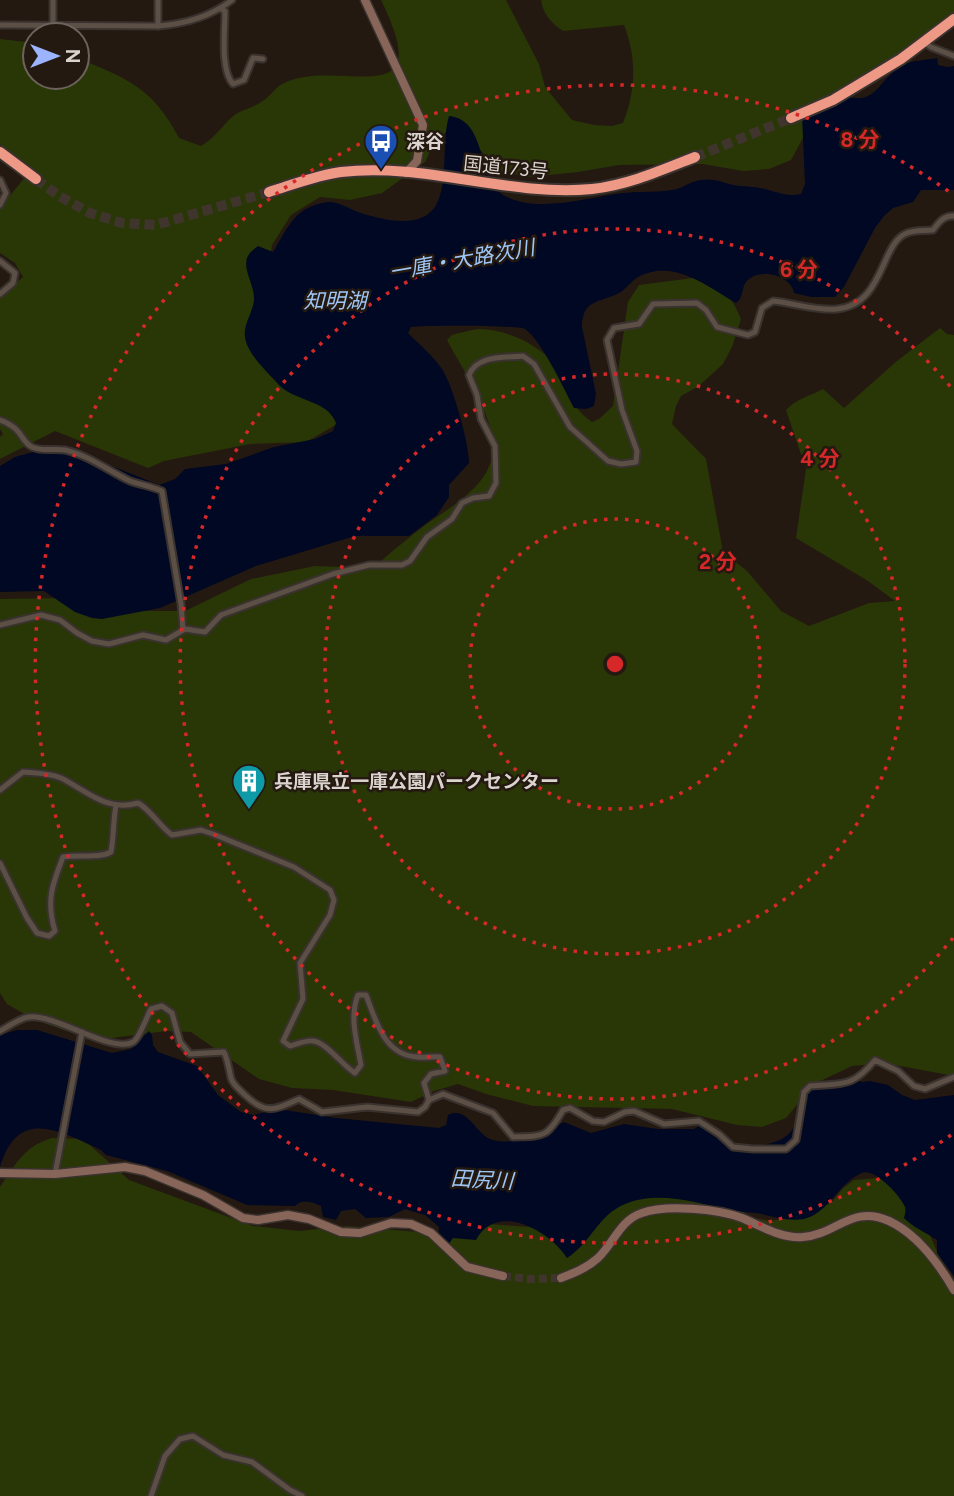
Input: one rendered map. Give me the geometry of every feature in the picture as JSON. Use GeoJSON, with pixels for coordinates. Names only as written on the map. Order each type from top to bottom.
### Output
{"type":"FeatureCollection","features":[{"type":"Feature","properties":{"kind":"highway"},"geometry":{"type":"LineString","coordinates":[[791,118],[833,100],[927,44],[954,19]]}},
{"type":"Feature","properties":{"kind":"highway"},"geometry":{"type":"LineString","coordinates":[[0,152],[36,179]]}},
{"type":"Feature","properties":{"kind":"highway","name":"国道173号"},"geometry":{"type":"LineString","coordinates":[[269,192],[341,172],[381,171],[557,190],[593,189],[626,183],[695,157]]}},
{"type":"Feature","properties":{"kind":"main road"},"geometry":{"type":"LineString","coordinates":[[365,0],[423,125],[417,161],[405,173]]}},
{"type":"Feature","properties":{"kind":"main road"},"geometry":{"type":"LineString","coordinates":[[0,1173],[55,1174],[125,1167],[145,1171],[203,1195],[243,1218],[258,1220],[288,1215],[309,1219],[341,1232],[360,1233],[401,1222],[421,1227],[467,1266],[503,1276]]}},
{"type":"Feature","properties":{"kind":"main road"},"geometry":{"type":"LineString","coordinates":[[561,1278],[582,1270],[598,1258],[626,1222],[640,1213],[700,1209],[721,1212],[790,1236],[804,1237],[855,1216],[871,1215],[888,1220],[902,1228],[925,1249],[954,1290]]}},
{"type":"Feature","properties":{"kind":"street"},"geometry":{"type":"LineString","coordinates":[[53,0],[53,21]]}},
{"type":"Feature","properties":{"kind":"street"},"geometry":{"type":"LineString","coordinates":[[158,0],[158,26]]}},
{"type":"Feature","properties":{"kind":"street"},"geometry":{"type":"LineString","coordinates":[[91,25],[184,24],[221,9],[232,0]]}},
{"type":"Feature","properties":{"kind":"street"},"geometry":{"type":"LineString","coordinates":[[221,9],[225,11],[225,68],[233,84],[244,80],[253,58],[263,59]]}},
{"type":"Feature","properties":{"kind":"street"},"geometry":{"type":"LineString","coordinates":[[0,25],[21,25]]}},
{"type":"Feature","properties":{"kind":"street"},"geometry":{"type":"LineString","coordinates":[[927,44],[954,56]]}},
{"type":"Feature","properties":{"kind":"street"},"geometry":{"type":"LineString","coordinates":[[0,180],[6,193],[0,205]]}},
{"type":"Feature","properties":{"kind":"street"},"geometry":{"type":"LineString","coordinates":[[0,625],[41,615],[60,620],[92,641],[109,644],[144,635],[166,640],[183,630],[205,632],[221,615],[332,574],[369,565],[402,565],[410,561],[427,537],[452,519],[462,503],[489,496],[496,483],[495,446],[481,419],[477,395],[469,376],[478,361],[523,356],[534,364],[570,426],[608,461],[621,464],[636,462],[637,451],[622,410],[607,340],[614,328],[639,324],[653,304],[697,303],[706,310],[717,327],[748,335],[755,332],[762,308],[773,301],[815,309],[840,309],[863,299],[898,238],[908,232],[933,230],[939,221],[948,215],[954,216]]}},
{"type":"Feature","properties":{"kind":"street"},"geometry":{"type":"LineString","coordinates":[[0,261],[16,273],[13,283],[0,293]]}},
{"type":"Feature","properties":{"kind":"street"},"geometry":{"type":"LineString","coordinates":[[0,420],[13,424],[28,446],[38,449],[63,449],[78,454],[134,482],[162,491],[183,630]]}},
{"type":"Feature","properties":{"kind":"street"},"geometry":{"type":"LineString","coordinates":[[0,790],[23,772],[59,777],[104,803],[116,806],[138,803],[172,835],[201,830],[213,834],[294,867],[330,890],[334,900],[330,915],[300,963],[303,999],[283,1041],[290,1045],[311,1040],[319,1042],[355,1073],[361,1065],[353,1021],[354,1004],[358,995],[366,995],[381,1035],[392,1048],[415,1058],[440,1057],[445,1071],[432,1074],[424,1083],[429,1100]]}},
{"type":"Feature","properties":{"kind":"street"},"geometry":{"type":"LineString","coordinates":[[0,863],[37,933],[49,936],[55,931],[50,915],[50,896],[63,856],[103,856],[111,852],[116,806]]}},
{"type":"Feature","properties":{"kind":"street"},"geometry":{"type":"LineString","coordinates":[[0,1031],[27,1017],[42,1017],[121,1044],[132,1043],[137,1039],[152,1009],[162,1006],[172,1013],[180,1042],[190,1054],[224,1052],[232,1082],[258,1107],[266,1110],[281,1107],[299,1098],[322,1112],[367,1107],[418,1112],[429,1100],[443,1094],[493,1113],[513,1137],[539,1136],[552,1130],[563,1110],[570,1108],[593,1121],[604,1122],[625,1112],[634,1111],[664,1124],[699,1121],[733,1147],[753,1149],[786,1149],[796,1140],[804,1092],[810,1086],[850,1083],[876,1060],[898,1071],[914,1086],[925,1089],[954,1077]]}},
{"type":"Feature","properties":{"kind":"street"},"geometry":{"type":"LineString","coordinates":[[55,1174],[82,1032]]}},
{"type":"Feature","properties":{"kind":"street"},"geometry":{"type":"LineString","coordinates":[[152,1496],[165,1456],[180,1438],[193,1436],[223,1455],[252,1462],[302,1496]]}},
{"type":"Feature","properties":{"kind":"green space"},"geometry":{"type":"Polygon","coordinates":[[[381,0],[506,0],[539,64],[545,87],[572,120],[612,126],[623,123],[632,86],[633,62],[624,25],[563,31],[548,18],[541,0],[954,0],[954,24],[840,92],[826,96],[791,160],[769,169],[743,171],[703,164],[619,165],[529,177],[498,171],[467,134],[447,131],[434,144],[425,162],[382,193],[350,200],[320,197],[291,215],[272,245],[267,279],[346,419],[306,442],[250,444],[164,461],[148,468],[55,431],[0,459],[0,437],[3,434],[0,429],[0,296],[23,277],[15,263],[0,253],[0,208],[30,171],[0,144],[0,39],[21,41],[21,91],[91,91],[91,64],[137,87],[159,107],[179,138],[201,146],[232,117],[264,100],[282,84],[304,77],[374,76],[390,72],[398,60],[396,37],[381,0]]]}},
{"type":"Feature","properties":{"kind":"green space"},"geometry":{"type":"Polygon","coordinates":[[[693,278],[723,291],[733,302],[741,319],[723,364],[699,386],[681,396],[672,424],[706,459],[723,552],[747,571],[781,611],[809,626],[869,603],[895,601],[868,581],[796,538],[806,469],[786,410],[799,400],[823,389],[844,408],[897,361],[940,328],[947,334],[954,335],[954,1076],[884,1063],[852,1066],[814,1084],[786,1118],[762,1127],[737,1125],[672,1109],[533,1106],[458,1084],[411,1102],[333,1090],[292,1088],[259,1079],[191,1032],[166,1031],[112,1038],[70,1032],[35,1020],[7,1004],[0,993],[0,599],[66,598],[108,611],[185,611],[251,579],[315,566],[374,568],[407,539],[472,491],[488,469],[492,457],[491,430],[475,390],[447,340],[452,335],[476,329],[489,330],[511,335],[532,345],[556,367],[573,402],[592,422],[613,406],[628,302],[639,285],[693,278]]]}},
{"type":"Feature","properties":{"kind":"green space"},"geometry":{"type":"Polygon","coordinates":[[[52,1138],[83,1139],[129,1180],[253,1226],[299,1231],[347,1226],[418,1232],[438,1240],[489,1224],[571,1230],[631,1199],[656,1195],[725,1202],[754,1218],[770,1221],[811,1214],[832,1202],[842,1189],[854,1180],[890,1177],[918,1209],[954,1289],[954,1496],[0,1496],[0,1187],[27,1151],[52,1138]]]}},
{"type":"Feature","properties":{"kind":"water","name":"知明湖"},"geometry":{"type":"Polygon","coordinates":[[[937,58],[938,65],[954,66],[954,190],[921,190],[913,202],[893,208],[884,216],[844,287],[835,297],[811,297],[794,293],[788,282],[768,274],[749,279],[736,303],[701,282],[677,272],[651,272],[638,277],[620,293],[592,304],[585,312],[582,327],[596,394],[594,406],[586,409],[574,408],[545,354],[525,329],[489,326],[411,327],[408,333],[435,360],[446,377],[463,429],[469,463],[449,485],[449,497],[437,515],[409,536],[355,536],[256,566],[160,608],[102,619],[75,612],[44,591],[0,592],[0,466],[15,457],[62,448],[159,485],[175,479],[185,469],[226,464],[274,447],[315,439],[333,431],[336,423],[332,415],[318,405],[285,390],[250,350],[245,332],[254,300],[247,258],[258,246],[273,252],[288,226],[298,215],[320,203],[335,203],[361,213],[402,221],[421,218],[430,213],[440,196],[449,116],[462,120],[470,128],[490,179],[497,189],[520,202],[549,204],[623,193],[670,190],[705,180],[796,195],[801,194],[805,184],[802,115],[841,94],[853,98],[870,95],[895,70],[904,65],[937,58]]]}},
{"type":"Feature","properties":{"kind":"water","name":"田尻川"},"geometry":{"type":"Polygon","coordinates":[[[17,1030],[37,1030],[112,1053],[131,1049],[149,1031],[158,1052],[197,1066],[218,1095],[241,1112],[253,1115],[278,1109],[336,1118],[439,1128],[446,1125],[448,1115],[455,1113],[467,1118],[487,1138],[502,1141],[530,1137],[564,1122],[591,1133],[624,1124],[658,1129],[694,1129],[702,1124],[730,1143],[758,1145],[775,1142],[789,1133],[796,1123],[802,1090],[812,1083],[851,1077],[862,1082],[888,1085],[915,1100],[954,1095],[954,1276],[937,1253],[937,1240],[904,1218],[905,1207],[898,1196],[880,1178],[867,1172],[854,1177],[813,1216],[798,1220],[733,1211],[678,1199],[638,1200],[625,1204],[608,1215],[567,1258],[549,1238],[523,1224],[510,1221],[485,1228],[476,1240],[453,1238],[448,1245],[438,1240],[439,1227],[425,1215],[405,1209],[389,1217],[366,1218],[355,1209],[341,1211],[336,1220],[323,1217],[321,1206],[308,1201],[295,1206],[247,1205],[167,1171],[106,1155],[70,1136],[42,1128],[29,1130],[18,1136],[8,1148],[0,1167],[0,1035],[17,1030]]]}},
{"type":"Feature","properties":{"kind":"tunnel"},"geometry":{"type":"LineString","coordinates":[[695,157],[791,118]]}},
{"type":"Feature","properties":{"kind":"tunnel"},"geometry":{"type":"LineString","coordinates":[[36,179],[59,196],[90,213],[122,223],[156,225],[269,192]]}},
{"type":"Feature","properties":{"kind":"tunnel"},"geometry":{"type":"LineString","coordinates":[[503,1276],[529,1279],[561,1278]]}},
{"type":"Feature","properties":{"kind":"place","name":"深谷"},"geometry":{"type":"Point","coordinates":[381,171]}},
{"type":"Feature","properties":{"kind":"place","name":"兵庫県立一庫公園パークセンター"},"geometry":{"type":"Point","coordinates":[249,811]}},
{"type":"Feature","properties":{"kind":"water label","name":"一庫・大路次川"},"geometry":{"type":"Point","coordinates":[462,260]}}]}
